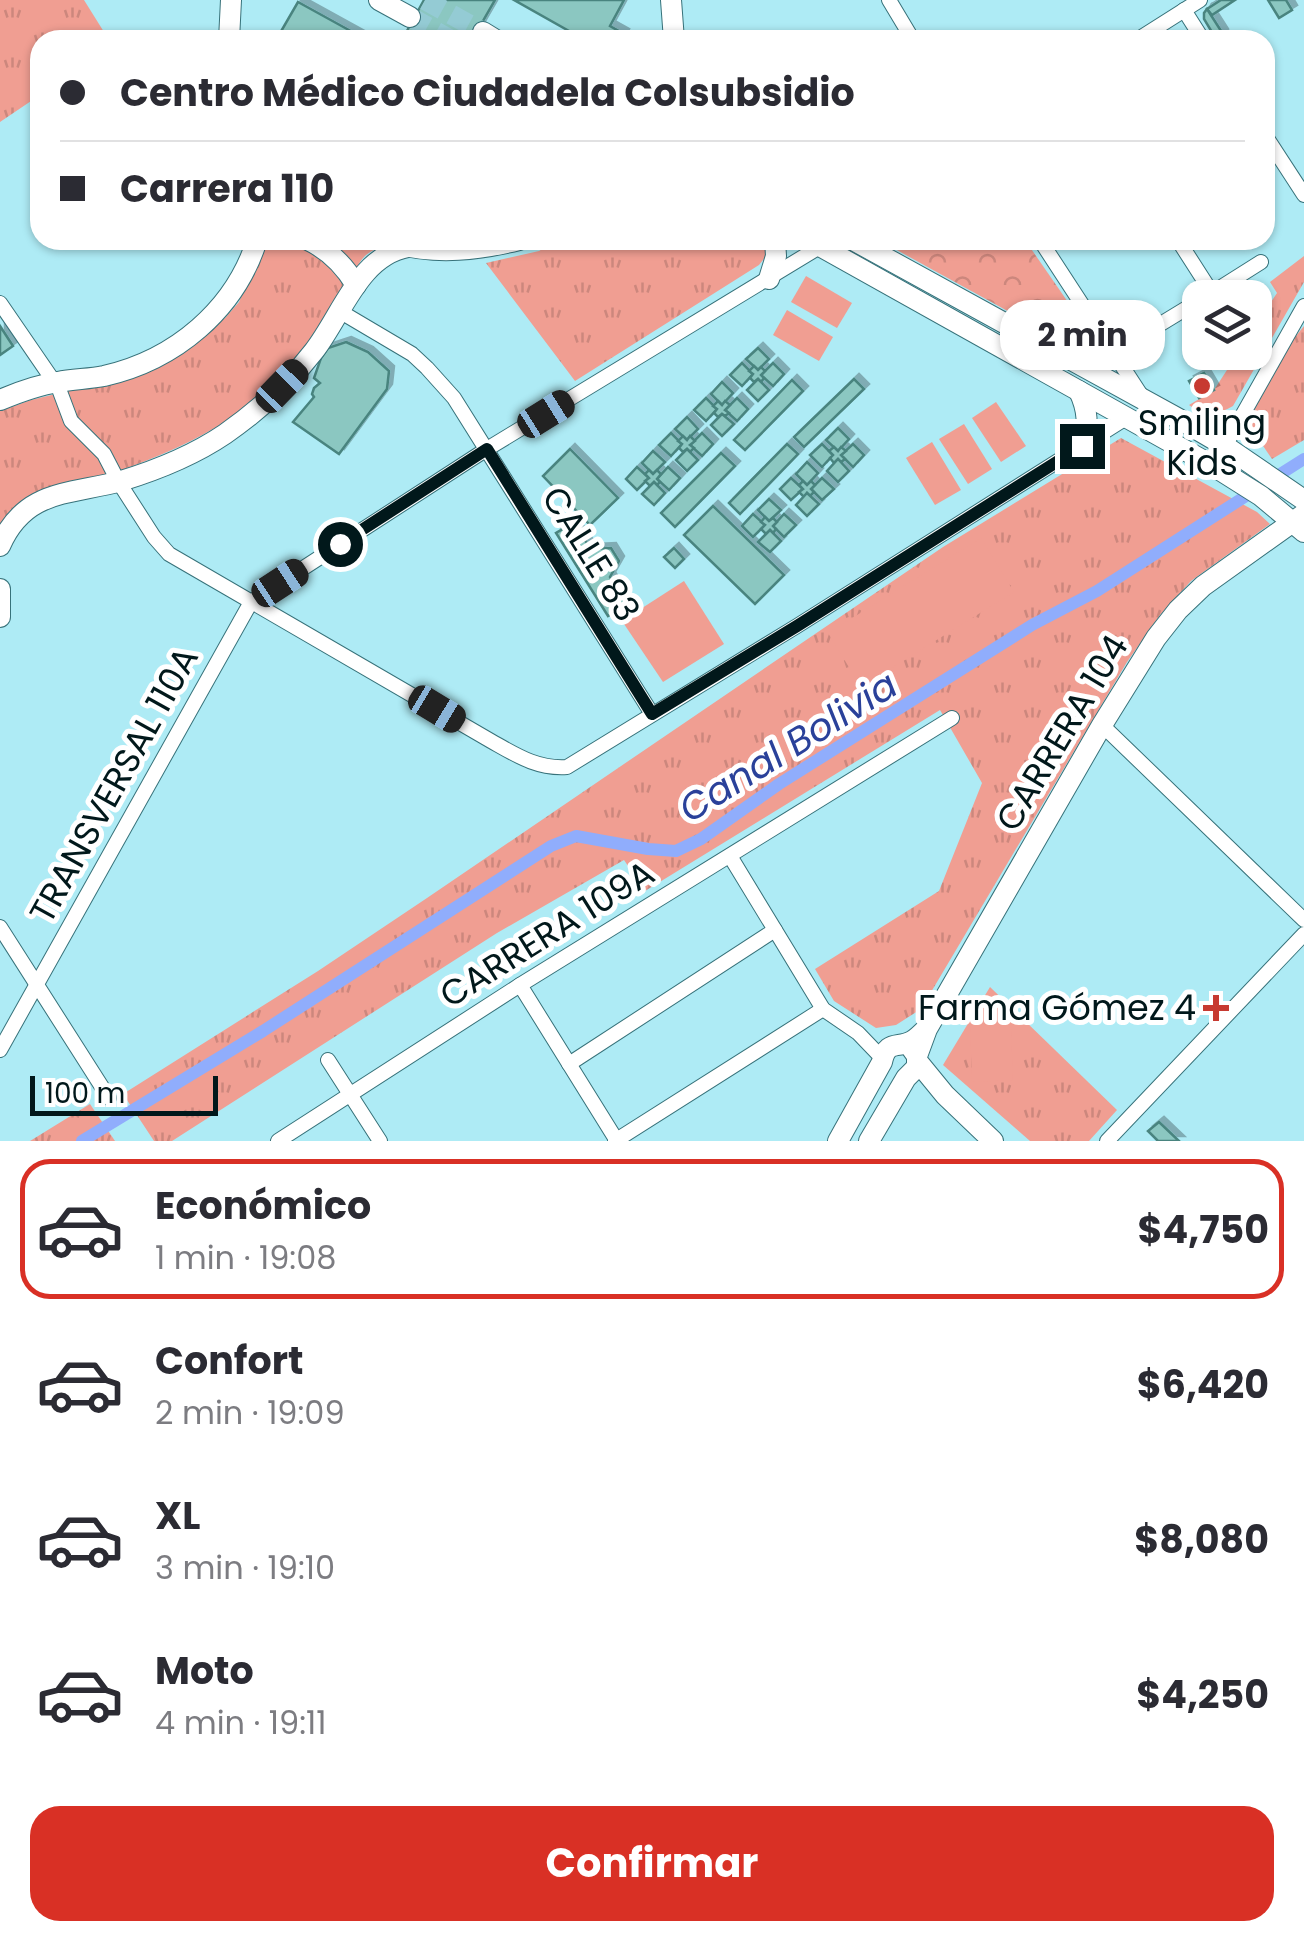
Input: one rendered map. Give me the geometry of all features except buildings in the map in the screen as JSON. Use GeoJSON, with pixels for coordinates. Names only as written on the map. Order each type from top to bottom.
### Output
{"type":"FeatureCollection","features":[{"type":"Feature","properties":{"kind":"street"},"geometry":{"type":"LineString","coordinates":[[230,30],[231,0]]}},
{"type":"Feature","properties":{"kind":"street"},"geometry":{"type":"LineString","coordinates":[[379,0],[412,11]]}},
{"type":"Feature","properties":{"kind":"street"},"geometry":{"type":"LineString","coordinates":[[672,0],[674,30]]}},
{"type":"Feature","properties":{"kind":"street"},"geometry":{"type":"LineString","coordinates":[[889,0],[908,30]]}},
{"type":"Feature","properties":{"kind":"street"},"geometry":{"type":"LineString","coordinates":[[1153,30],[1200,0]]}},
{"type":"Feature","properties":{"kind":"street"},"geometry":{"type":"LineString","coordinates":[[1184,10],[1197,30]]}},
{"type":"Feature","properties":{"kind":"street"},"geometry":{"type":"LineString","coordinates":[[1275,150],[1304,194]]}},
{"type":"Feature","properties":{"kind":"street"},"geometry":{"type":"LineString","coordinates":[[0,400],[30,388],[105,375],[153,359],[197,332],[225,304],[249,266],[254,250]]}},
{"type":"Feature","properties":{"kind":"street"},"geometry":{"type":"LineString","coordinates":[[324,250],[346,269],[356,285]]}},
{"type":"Feature","properties":{"kind":"street"},"geometry":{"type":"LineString","coordinates":[[0,546],[14,520],[44,499],[118,482],[184,457],[238,424],[302,366],[370,266],[392,250]]}},
{"type":"Feature","properties":{"kind":"street"},"geometry":{"type":"LineString","coordinates":[[768,279],[776,250]]}},
{"type":"Feature","properties":{"kind":"street"},"geometry":{"type":"LineString","coordinates":[[251,602],[487,449],[810,250]]}},
{"type":"Feature","properties":{"kind":"street"},"geometry":{"type":"LineString","coordinates":[[835,250],[1232,477],[1300,522]]}},
{"type":"Feature","properties":{"kind":"street"},"geometry":{"type":"LineString","coordinates":[[881,250],[1225,446],[1304,500]]}},
{"type":"Feature","properties":{"kind":"street"},"geometry":{"type":"LineString","coordinates":[[1046,250],[1144,399]]}},
{"type":"Feature","properties":{"kind":"street"},"geometry":{"type":"LineString","coordinates":[[1182,250],[1195,280]]}},
{"type":"Feature","properties":{"kind":"street"},"geometry":{"type":"LineString","coordinates":[[1233,280],[1261,262]]}},
{"type":"Feature","properties":{"kind":"street"},"geometry":{"type":"LineString","coordinates":[[0,303],[55,382],[71,422],[97,445],[160,545],[189,566],[522,759],[550,768],[567,767],[1126,418]]}},
{"type":"Feature","properties":{"kind":"street"},"geometry":{"type":"LineString","coordinates":[[1225,446],[1304,306]]}},
{"type":"Feature","properties":{"kind":"street","name":"CALLE 83"},"geometry":{"type":"LineString","coordinates":[[341,312],[412,354],[454,398],[652,714]]}},
{"type":"Feature","properties":{"kind":"street"},"geometry":{"type":"LineString","coordinates":[[1113,353],[1182,312]]}},
{"type":"Feature","properties":{"kind":"street"},"geometry":{"type":"LineString","coordinates":[[1079,392],[1088,418],[1082,446]]}},
{"type":"Feature","properties":{"kind":"street","name":"CARRERA 104"},"geometry":{"type":"LineString","coordinates":[[869,1141],[909,1060],[1156,638],[1203,586],[1300,522]]}},
{"type":"Feature","properties":{"kind":"street"},"geometry":{"type":"LineString","coordinates":[[0,589],[0,617]]}},
{"type":"Feature","properties":{"kind":"street","name":"TRANSVERSAL 110A"},"geometry":{"type":"LineString","coordinates":[[0,1050],[251,602]]}},
{"type":"Feature","properties":{"kind":"street","name":"CARRERA 109A"},"geometry":{"type":"LineString","coordinates":[[278,1141],[520,985],[952,718]]}},
{"type":"Feature","properties":{"kind":"street"},"geometry":{"type":"LineString","coordinates":[[1102,725],[1304,920]]}},
{"type":"Feature","properties":{"kind":"street"},"geometry":{"type":"LineString","coordinates":[[730,856],[822,1009],[909,1060],[993,1141]]}},
{"type":"Feature","properties":{"kind":"street"},"geometry":{"type":"LineString","coordinates":[[0,928],[109,1098]]}},
{"type":"Feature","properties":{"kind":"street"},"geometry":{"type":"LineString","coordinates":[[569,1064],[774,930]]}},
{"type":"Feature","properties":{"kind":"street"},"geometry":{"type":"LineString","coordinates":[[1106,1141],[1304,934]]}},
{"type":"Feature","properties":{"kind":"street"},"geometry":{"type":"LineString","coordinates":[[520,985],[616,1141],[822,1009]]}},
{"type":"Feature","properties":{"kind":"street"},"geometry":{"type":"LineString","coordinates":[[858,1033],[882,1060],[890,1076],[909,1060]]}},
{"type":"Feature","properties":{"kind":"street","name":"CARRERA 104"},"geometry":{"type":"LineString","coordinates":[[838,1141],[888,1048],[909,1060]]}},
{"type":"Feature","properties":{"kind":"street"},"geometry":{"type":"LineString","coordinates":[[328,1060],[380,1141]]}},
{"type":"Feature","properties":{"kind":"green space"},"geometry":{"type":"Polygon","coordinates":[[[0,0],[84,0],[103,30],[30,30],[30,102],[0,122],[0,0]]]}},
{"type":"Feature","properties":{"kind":"green space"},"geometry":{"type":"Polygon","coordinates":[[[260,250],[375,250],[360,261],[312,342],[283,376],[251,403],[181,446],[144,462],[23,501],[0,525],[0,411],[129,376],[203,334],[239,302],[260,250]]]}},
{"type":"Feature","properties":{"kind":"green space"},"geometry":{"type":"Polygon","coordinates":[[[767,250],[767,255],[759,265],[575,381],[486,263],[539,251],[767,250]]]}},
{"type":"Feature","properties":{"kind":"green space"},"geometry":{"type":"Polygon","coordinates":[[[897,250],[1032,250],[1115,370],[897,250]]]}},
{"type":"Feature","properties":{"kind":"green space"},"geometry":{"type":"Polygon","coordinates":[[[1304,256],[1304,282],[1272,338],[1272,300],[1277,293],[1272,280],[1304,256]]]}},
{"type":"Feature","properties":{"kind":"green space"},"geometry":{"type":"Polygon","coordinates":[[[806,276],[852,303],[837,328],[791,302],[806,276]]]}},
{"type":"Feature","properties":{"kind":"green space"},"geometry":{"type":"Polygon","coordinates":[[[787,310],[833,337],[819,361],[773,335],[787,310]]]}},
{"type":"Feature","properties":{"kind":"green space"},"geometry":{"type":"Polygon","coordinates":[[[1304,326],[1304,440],[1272,459],[1246,421],[1304,326]]]}},
{"type":"Feature","properties":{"kind":"green space"},"geometry":{"type":"Polygon","coordinates":[[[1227,370],[1254,370],[1233,406],[1211,413],[1189,405],[1214,390],[1227,370]]]}},
{"type":"Feature","properties":{"kind":"green space"},"geometry":{"type":"Polygon","coordinates":[[[996,402],[1026,446],[1001,462],[972,418],[996,402]]]}},
{"type":"Feature","properties":{"kind":"green space"},"geometry":{"type":"Polygon","coordinates":[[[964,424],[992,469],[968,484],[939,439],[964,424]]]}},
{"type":"Feature","properties":{"kind":"green space"},"geometry":{"type":"Polygon","coordinates":[[[1121,438],[1257,512],[1270,524],[1191,581],[1160,615],[1127,662],[921,1009],[896,1025],[876,1028],[834,1001],[815,969],[939,891],[982,783],[940,710],[645,891],[624,860],[497,933],[172,1141],[154,1141],[123,1094],[318,971],[943,547],[1121,438]]]}},
{"type":"Feature","properties":{"kind":"green space"},"geometry":{"type":"Polygon","coordinates":[[[932,442],[961,490],[935,505],[906,458],[932,442]]]}},
{"type":"Feature","properties":{"kind":"green space"},"geometry":{"type":"Polygon","coordinates":[[[981,538],[1014,592],[861,687],[828,633],[981,538]]]}},
{"type":"Feature","properties":{"kind":"green space"},"geometry":{"type":"Polygon","coordinates":[[[684,581],[724,644],[663,682],[622,621],[684,581]]]}},
{"type":"Feature","properties":{"kind":"green space"},"geometry":{"type":"Polygon","coordinates":[[[990,987],[1117,1110],[1089,1141],[1030,1141],[943,1065],[990,987]]]}},
{"type":"Feature","properties":{"kind":"green space"},"geometry":{"type":"Polygon","coordinates":[[[1011,1024],[1013,1080],[972,1082],[970,1026],[1011,1024]]]}},
{"type":"Feature","properties":{"kind":"green space"},"geometry":{"type":"Polygon","coordinates":[[[90,1104],[115,1141],[30,1141],[90,1104]]]}},
{"type":"Feature","properties":{"kind":"waterway","name":"Canal Bolivia"},"geometry":{"type":"LineString","coordinates":[[82,1141],[263,1031],[551,846],[576,836],[676,851],[701,839],[779,784],[1032,625],[1097,591],[1304,459]]}},
{"type":"Feature","properties":{"kind":"tunnel"},"geometry":{"type":"LineString","coordinates":[[425,0],[479,30]]}},
{"type":"Feature","properties":{"kind":"tunnel"},"geometry":{"type":"LineString","coordinates":[[410,17],[433,30]]}},
{"type":"Feature","properties":{"kind":"place","name":"Smiling Kids"},"geometry":{"type":"Point","coordinates":[1202,386]}},
{"type":"Feature","properties":{"kind":"place","name":"Farma Gómez 4"},"geometry":{"type":"Point","coordinates":[1216,1008]}},
{"type":"Feature","properties":{"kind":"route"},"geometry":{"type":"LineString","coordinates":[[340,544],[487,449],[652,714],[1082,446]]}}]}
